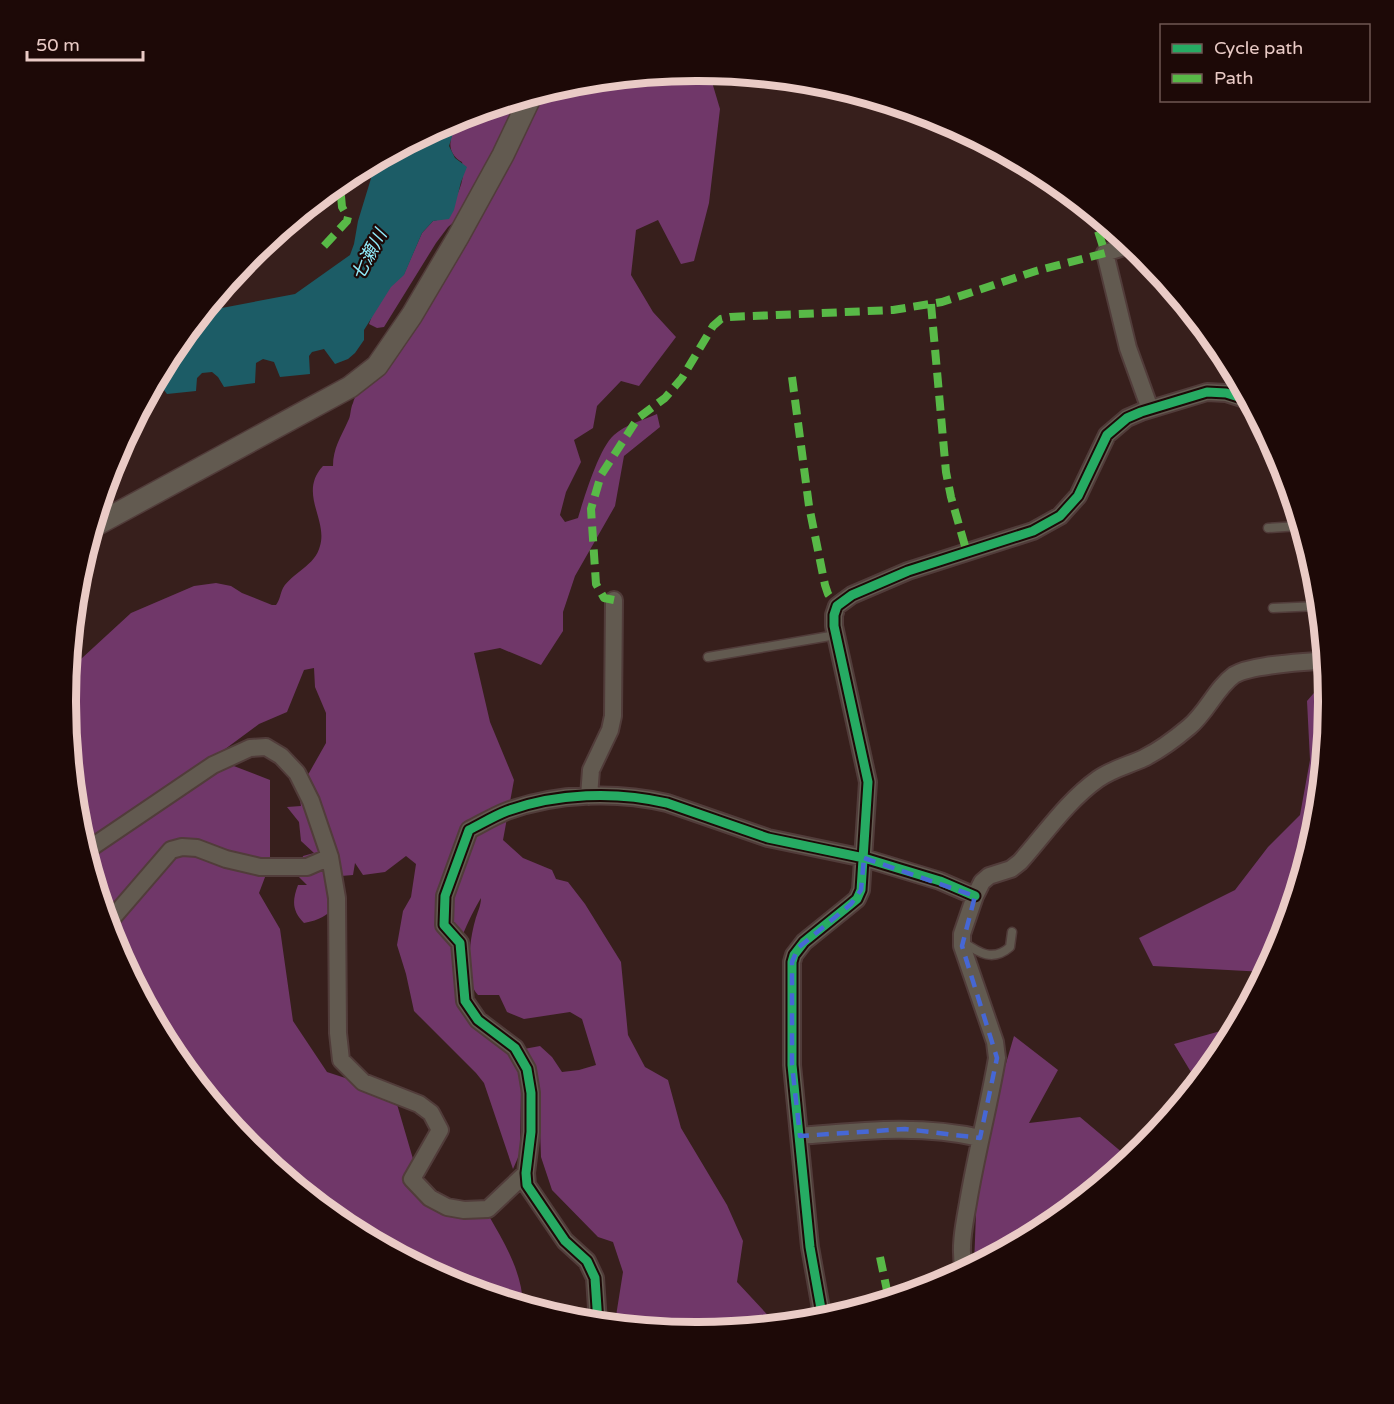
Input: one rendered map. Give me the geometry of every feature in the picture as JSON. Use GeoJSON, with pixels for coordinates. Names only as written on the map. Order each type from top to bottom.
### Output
{"type":"FeatureCollection","features":[{"type":"Feature","properties":{"kind":"street"},"geometry":{"type":"LineString","coordinates":[[104,521],[350,387],[378,366],[412,315],[458,237],[526,106]]}},
{"type":"Feature","properties":{"kind":"street"},"geometry":{"type":"LineString","coordinates":[[1120,248],[1106,253],[1128,348],[1150,409]]}},
{"type":"Feature","properties":{"kind":"street"},"geometry":{"type":"LineString","coordinates":[[821,1310],[810,1248],[792,1065],[792,962],[794,955],[804,942],[857,899],[861,890],[868,782],[833,620],[835,610],[840,602],[852,595],[908,571],[1033,531],[1060,516],[1078,496],[1107,435],[1128,418],[1207,392],[1236,396]]}},
{"type":"Feature","properties":{"kind":"street"},"geometry":{"type":"LineString","coordinates":[[589,796],[591,770],[610,730],[613,716],[614,600]]}},
{"type":"Feature","properties":{"kind":"street"},"geometry":{"type":"LineString","coordinates":[[963,1263],[964,1226],[994,1076],[997,1049],[962,941],[964,927],[975,896],[985,878],[1011,869],[1020,862],[1064,809],[1099,778],[1145,758],[1193,723],[1234,675],[1252,669],[1316,660]]}},
{"type":"Feature","properties":{"kind":"street"},"geometry":{"type":"LineString","coordinates":[[94,846],[213,765],[250,748],[266,747],[281,756],[297,773],[311,801],[330,856],[337,898],[338,1033],[342,1060],[363,1082],[419,1104],[431,1113],[440,1130],[412,1179],[430,1198],[447,1207],[464,1210],[488,1209],[526,1173]]}},
{"type":"Feature","properties":{"kind":"street"},"geometry":{"type":"LineString","coordinates":[[597,1314],[595,1278],[586,1261],[565,1241],[527,1185],[531,1093],[527,1069],[515,1048],[478,1020],[465,1001],[460,943],[444,925],[445,896],[469,830],[504,812],[525,805],[589,796],[651,799],[768,838],[864,858],[940,882],[975,896]]}},
{"type":"Feature","properties":{"kind":"street"},"geometry":{"type":"LineString","coordinates":[[115,916],[171,850],[182,846],[197,848],[226,859],[260,867],[307,867],[330,856]]}},
{"type":"Feature","properties":{"kind":"street"},"geometry":{"type":"LineString","coordinates":[[800,1136],[905,1129],[943,1131],[980,1138]]}},
{"type":"Feature","properties":{"kind":"lane"},"geometry":{"type":"LineString","coordinates":[[1268,528],[1292,527]]}},
{"type":"Feature","properties":{"kind":"lane"},"geometry":{"type":"LineString","coordinates":[[1273,608],[1310,606]]}},
{"type":"Feature","properties":{"kind":"lane"},"geometry":{"type":"LineString","coordinates":[[708,657],[836,634]]}},
{"type":"Feature","properties":{"kind":"lane"},"geometry":{"type":"LineString","coordinates":[[962,941],[973,949],[991,956],[1004,952],[1010,947],[1012,932]]}},
{"type":"Feature","properties":{"kind":"highlighted area"},"geometry":{"type":"Polygon","coordinates":[[[864,858],[975,896],[962,946],[997,1058],[980,1138],[905,1129],[800,1136],[792,1065],[792,962],[798,948],[851,904],[861,890],[864,858]]]}},
{"type":"Feature","properties":{"kind":"shaded area"},"geometry":{"type":"Polygon","coordinates":[[[712,82],[720,109],[709,203],[694,261],[681,264],[658,220],[636,230],[631,275],[653,312],[676,337],[639,386],[621,381],[597,406],[593,428],[574,440],[581,462],[566,492],[560,515],[565,522],[578,518],[588,486],[603,451],[608,441],[618,431],[657,414],[660,427],[624,456],[615,506],[575,576],[563,612],[563,631],[541,665],[500,648],[474,653],[490,722],[514,780],[503,840],[523,858],[552,870],[556,879],[568,882],[585,904],[621,962],[628,1035],[645,1067],[668,1080],[681,1128],[727,1205],[743,1241],[737,1282],[770,1318],[697,1322],[616,1317],[623,1272],[613,1242],[598,1237],[552,1190],[541,1157],[539,1099],[532,1069],[524,1049],[540,1046],[552,1057],[562,1072],[596,1065],[582,1019],[570,1012],[524,1019],[507,1012],[499,995],[478,995],[471,980],[469,959],[473,928],[481,898],[470,917],[458,950],[454,972],[455,983],[512,1056],[519,1072],[521,1086],[520,1153],[513,1169],[484,1083],[414,1011],[397,945],[403,911],[411,897],[416,864],[406,856],[385,872],[363,875],[355,863],[353,875],[341,876],[336,902],[328,913],[304,923],[297,914],[294,901],[298,885],[307,885],[298,876],[303,856],[314,853],[301,841],[299,822],[287,807],[301,806],[297,785],[309,773],[326,743],[326,713],[315,687],[314,668],[304,670],[287,712],[259,724],[213,758],[270,780],[270,864],[259,893],[280,929],[293,1021],[327,1072],[394,1094],[418,1176],[442,1206],[489,1216],[507,1248],[520,1281],[522,1297],[460,1275],[423,1259],[387,1239],[352,1218],[319,1194],[258,1141],[205,1080],[181,1047],[160,1012],[140,976],[124,939],[109,901],[98,863],[88,823],[78,743],[76,702],[78,662],[131,613],[194,586],[216,583],[231,586],[242,593],[276,605],[287,582],[314,559],[320,546],[321,536],[313,496],[316,476],[323,466],[333,466],[336,448],[349,419],[355,397],[366,383],[456,220],[436,243],[384,327],[377,328],[369,324],[380,294],[404,274],[422,233],[433,221],[442,219],[458,192],[463,170],[462,162],[451,150],[453,132],[498,114],[536,103],[576,93],[656,83],[712,82]]]}},
{"type":"Feature","properties":{"kind":"shaded area"},"geometry":{"type":"Polygon","coordinates":[[[1317,689],[1316,743],[1306,823],[1285,901],[1256,972],[1153,966],[1139,938],[1235,890],[1268,847],[1300,815],[1310,760],[1307,701],[1317,689]]]}},
{"type":"Feature","properties":{"kind":"shaded area"},"geometry":{"type":"Polygon","coordinates":[[[1223,1030],[1193,1075],[1174,1044],[1223,1030]]]}},
{"type":"Feature","properties":{"kind":"shaded area"},"geometry":{"type":"Polygon","coordinates":[[[1014,1036],[1058,1070],[1029,1123],[1080,1117],[1123,1153],[1075,1194],[1042,1218],[974,1257],[978,1159],[1014,1036]]]}},
{"type":"Feature","properties":{"kind":"water","name":"七瀬川"},"geometry":{"type":"Polygon","coordinates":[[[454,132],[449,146],[455,158],[467,167],[454,210],[449,219],[433,221],[422,233],[404,275],[391,287],[364,330],[364,340],[355,353],[348,359],[335,364],[324,349],[312,352],[309,356],[310,374],[280,377],[274,362],[263,359],[256,363],[255,383],[224,387],[212,372],[202,373],[197,378],[196,391],[167,394],[162,388],[181,357],[217,309],[295,294],[350,255],[372,174],[423,145],[454,132]]]}},
{"type":"Feature","properties":{"kind":"marked path"},"geometry":{"type":"LineString","coordinates":[[324,246],[347,221],[348,217],[342,207],[340,194]]}},
{"type":"Feature","properties":{"kind":"marked path"},"geometry":{"type":"LineString","coordinates":[[614,600],[604,598],[596,584],[591,509],[601,475],[638,418],[665,398],[682,378],[713,326],[721,319],[893,310],[942,302],[1036,271],[1105,253],[1097,228]]}},
{"type":"Feature","properties":{"kind":"marked path"},"geometry":{"type":"LineString","coordinates":[[931,304],[946,472],[967,553]]}},
{"type":"Feature","properties":{"kind":"marked path"},"geometry":{"type":"LineString","coordinates":[[792,377],[809,506],[825,585],[828,594],[837,606]]}},
{"type":"Feature","properties":{"kind":"marked path"},"geometry":{"type":"LineString","coordinates":[[880,1257],[887,1292]]}},
{"type":"Feature","properties":{"kind":"cycle path"},"geometry":{"type":"LineString","coordinates":[[821,1310],[810,1247],[792,1065],[792,962],[794,955],[804,942],[857,899],[861,890],[868,782],[834,626],[837,606],[852,595],[908,571],[1033,531],[1060,516],[1078,496],[1107,435],[1127,418],[1207,392],[1236,396]]}},
{"type":"Feature","properties":{"kind":"cycle path"},"geometry":{"type":"LineString","coordinates":[[597,1314],[595,1278],[587,1261],[565,1241],[527,1185],[526,1173],[531,1132],[531,1093],[527,1069],[515,1048],[478,1020],[465,1001],[460,943],[444,925],[445,896],[469,830],[507,811],[546,800],[586,796],[647,799],[667,803],[768,838],[864,858],[940,881],[975,896]]}}]}
